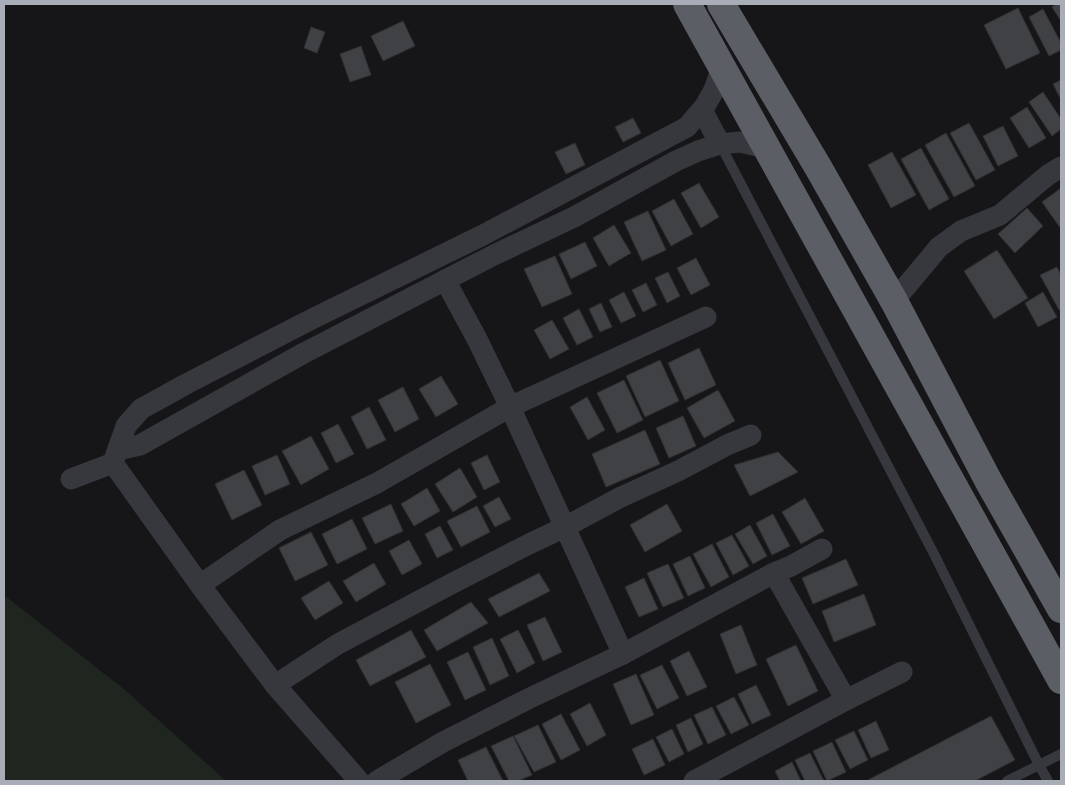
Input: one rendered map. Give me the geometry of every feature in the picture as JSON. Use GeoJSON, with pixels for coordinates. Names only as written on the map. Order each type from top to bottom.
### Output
{"type":"FeatureCollection","features":[{"type":"Feature","properties":{"kind":"highway"},"geometry":{"type":"LineString","coordinates":[[687,4],[1061,680]]}},
{"type":"Feature","properties":{"kind":"highway"},"geometry":{"type":"LineString","coordinates":[[721,4],[818,166],[894,301],[988,482],[1061,609]]}},
{"type":"Feature","properties":{"kind":"street"},"geometry":{"type":"LineString","coordinates":[[116,456],[126,426],[141,409],[312,319],[483,235],[687,127],[705,106],[714,90],[722,67]]}},
{"type":"Feature","properties":{"kind":"street"},"geometry":{"type":"LineString","coordinates":[[702,110],[720,144]]}},
{"type":"Feature","properties":{"kind":"street"},"geometry":{"type":"LineString","coordinates":[[71,479],[140,445],[304,353],[494,254],[574,217],[676,161],[720,144],[740,142],[766,148]]}},
{"type":"Feature","properties":{"kind":"street"},"geometry":{"type":"LineString","coordinates":[[894,301],[939,247],[960,231],[1000,215],[1048,175],[1061,167]]}},
{"type":"Feature","properties":{"kind":"street"},"geometry":{"type":"LineString","coordinates":[[483,235],[494,254]]}},
{"type":"Feature","properties":{"kind":"street"},"geometry":{"type":"LineString","coordinates":[[445,280],[477,339],[510,407],[622,654]]}},
{"type":"Feature","properties":{"kind":"street"},"geometry":{"type":"LineString","coordinates":[[379,286],[391,308]]}},
{"type":"Feature","properties":{"kind":"street"},"geometry":{"type":"LineString","coordinates":[[200,585],[280,530],[377,483],[510,407],[706,317]]}},
{"type":"Feature","properties":{"kind":"street"},"geometry":{"type":"LineString","coordinates":[[275,685],[338,644],[451,584],[620,498],[751,435]]}},
{"type":"Feature","properties":{"kind":"street"},"geometry":{"type":"LineString","coordinates":[[116,456],[200,585],[275,685],[359,781]]}},
{"type":"Feature","properties":{"kind":"street"},"geometry":{"type":"LineString","coordinates":[[377,781],[443,742],[622,654],[822,549]]}},
{"type":"Feature","properties":{"kind":"street"},"geometry":{"type":"LineString","coordinates":[[774,574],[846,700]]}},
{"type":"Feature","properties":{"kind":"street"},"geometry":{"type":"LineString","coordinates":[[694,781],[902,672]]}},
{"type":"Feature","properties":{"kind":"lane"},"geometry":{"type":"LineString","coordinates":[[720,144],[934,554],[1048,781]]}},
{"type":"Feature","properties":{"kind":"lane"},"geometry":{"type":"LineString","coordinates":[[1006,781],[1061,754]]}},
{"type":"Feature","properties":{"kind":"shaded area"},"geometry":{"type":"Polygon","coordinates":[[[4,595],[125,690],[226,781],[4,781],[4,595]]]}},
{"type":"Feature","properties":{"kind":"building"},"geometry":{"type":"Polygon","coordinates":[[[1056,4],[1061,4],[1061,21],[1052,7],[1056,4]]]}},
{"type":"Feature","properties":{"kind":"building"},"geometry":{"type":"Polygon","coordinates":[[[1018,8],[1040,53],[1006,69],[984,25],[1018,8]]]}},
{"type":"Feature","properties":{"kind":"building"},"geometry":{"type":"Polygon","coordinates":[[[1043,9],[1061,43],[1061,50],[1049,56],[1029,17],[1043,9]]]}},
{"type":"Feature","properties":{"kind":"building"},"geometry":{"type":"Polygon","coordinates":[[[403,21],[415,46],[383,61],[371,36],[403,21]]]}},
{"type":"Feature","properties":{"kind":"building"},"geometry":{"type":"Polygon","coordinates":[[[311,27],[325,32],[317,53],[304,48],[311,27]]]}},
{"type":"Feature","properties":{"kind":"building"},"geometry":{"type":"Polygon","coordinates":[[[361,46],[371,75],[350,82],[340,54],[361,46]]]}},
{"type":"Feature","properties":{"kind":"building"},"geometry":{"type":"Polygon","coordinates":[[[1061,80],[1061,100],[1053,84],[1061,80]]]}},
{"type":"Feature","properties":{"kind":"building"},"geometry":{"type":"Polygon","coordinates":[[[1043,92],[1061,119],[1061,129],[1052,136],[1029,102],[1043,92]]]}},
{"type":"Feature","properties":{"kind":"building"},"geometry":{"type":"Polygon","coordinates":[[[1027,107],[1046,138],[1029,148],[1010,118],[1027,107]]]}},
{"type":"Feature","properties":{"kind":"building"},"geometry":{"type":"Polygon","coordinates":[[[633,118],[641,133],[623,142],[615,127],[633,118]]]}},
{"type":"Feature","properties":{"kind":"building"},"geometry":{"type":"Polygon","coordinates":[[[969,123],[995,170],[976,180],[950,133],[969,123]]]}},
{"type":"Feature","properties":{"kind":"building"},"geometry":{"type":"Polygon","coordinates":[[[1003,126],[1018,156],[998,166],[983,136],[1003,126]]]}},
{"type":"Feature","properties":{"kind":"building"},"geometry":{"type":"Polygon","coordinates":[[[946,133],[975,186],[954,197],[925,145],[946,133]]]}},
{"type":"Feature","properties":{"kind":"building"},"geometry":{"type":"Polygon","coordinates":[[[575,143],[585,165],[566,174],[555,152],[575,143]]]}},
{"type":"Feature","properties":{"kind":"building"},"geometry":{"type":"Polygon","coordinates":[[[921,148],[949,199],[929,210],[901,159],[921,148]]]}},
{"type":"Feature","properties":{"kind":"building"},"geometry":{"type":"Polygon","coordinates":[[[892,152],[916,195],[891,208],[868,165],[892,152]]]}},
{"type":"Feature","properties":{"kind":"building"},"geometry":{"type":"Polygon","coordinates":[[[699,183],[719,217],[701,228],[681,193],[699,183]]]}},
{"type":"Feature","properties":{"kind":"building"},"geometry":{"type":"Polygon","coordinates":[[[1061,188],[1061,229],[1042,202],[1061,188]]]}},
{"type":"Feature","properties":{"kind":"building"},"geometry":{"type":"Polygon","coordinates":[[[674,199],[693,234],[671,246],[652,211],[674,199]]]}},
{"type":"Feature","properties":{"kind":"building"},"geometry":{"type":"Polygon","coordinates":[[[1027,208],[1043,226],[1015,253],[998,234],[1027,208]]]}},
{"type":"Feature","properties":{"kind":"building"},"geometry":{"type":"Polygon","coordinates":[[[648,211],[666,250],[642,261],[624,222],[648,211]]]}},
{"type":"Feature","properties":{"kind":"building"},"geometry":{"type":"Polygon","coordinates":[[[614,225],[631,253],[609,266],[593,238],[614,225]]]}},
{"type":"Feature","properties":{"kind":"building"},"geometry":{"type":"Polygon","coordinates":[[[585,242],[597,266],[571,279],[559,254],[585,242]]]}},
{"type":"Feature","properties":{"kind":"building"},"geometry":{"type":"Polygon","coordinates":[[[997,250],[1028,298],[994,319],[964,271],[997,250]]]}},
{"type":"Feature","properties":{"kind":"building"},"geometry":{"type":"Polygon","coordinates":[[[555,256],[572,294],[542,307],[524,269],[555,256]]]}},
{"type":"Feature","properties":{"kind":"building"},"geometry":{"type":"Polygon","coordinates":[[[696,258],[710,285],[691,295],[677,268],[696,258]]]}},
{"type":"Feature","properties":{"kind":"building"},"geometry":{"type":"Polygon","coordinates":[[[1057,267],[1061,275],[1061,309],[1059,310],[1040,275],[1057,267]]]}},
{"type":"Feature","properties":{"kind":"building"},"geometry":{"type":"Polygon","coordinates":[[[668,272],[680,296],[667,303],[655,278],[668,272]]]}},
{"type":"Feature","properties":{"kind":"building"},"geometry":{"type":"Polygon","coordinates":[[[646,283],[657,305],[643,312],[632,290],[646,283]]]}},
{"type":"Feature","properties":{"kind":"building"},"geometry":{"type":"Polygon","coordinates":[[[624,292],[636,316],[621,323],[609,300],[624,292]]]}},
{"type":"Feature","properties":{"kind":"building"},"geometry":{"type":"Polygon","coordinates":[[[1043,292],[1057,317],[1038,327],[1025,303],[1043,292]]]}},
{"type":"Feature","properties":{"kind":"building"},"geometry":{"type":"Polygon","coordinates":[[[601,303],[612,327],[600,332],[589,309],[601,303]]]}},
{"type":"Feature","properties":{"kind":"building"},"geometry":{"type":"Polygon","coordinates":[[[579,309],[593,337],[577,345],[563,318],[579,309]]]}},
{"type":"Feature","properties":{"kind":"building"},"geometry":{"type":"Polygon","coordinates":[[[552,320],[569,349],[550,359],[534,330],[552,320]]]}},
{"type":"Feature","properties":{"kind":"building"},"geometry":{"type":"Polygon","coordinates":[[[699,348],[716,385],[685,400],[668,363],[699,348]]]}},
{"type":"Feature","properties":{"kind":"building"},"geometry":{"type":"Polygon","coordinates":[[[660,360],[679,401],[645,417],[626,376],[660,360]]]}},
{"type":"Feature","properties":{"kind":"building"},"geometry":{"type":"Polygon","coordinates":[[[441,376],[458,404],[436,417],[419,389],[441,376]]]}},
{"type":"Feature","properties":{"kind":"building"},"geometry":{"type":"Polygon","coordinates":[[[624,380],[643,420],[617,433],[597,393],[624,380]]]}},
{"type":"Feature","properties":{"kind":"building"},"geometry":{"type":"Polygon","coordinates":[[[403,387],[419,419],[395,432],[378,400],[403,387]]]}},
{"type":"Feature","properties":{"kind":"building"},"geometry":{"type":"Polygon","coordinates":[[[718,390],[735,421],[704,438],[687,408],[718,390]]]}},
{"type":"Feature","properties":{"kind":"building"},"geometry":{"type":"Polygon","coordinates":[[[587,397],[605,430],[588,440],[570,407],[587,397]]]}},
{"type":"Feature","properties":{"kind":"building"},"geometry":{"type":"Polygon","coordinates":[[[369,407],[386,440],[367,449],[351,417],[369,407]]]}},
{"type":"Feature","properties":{"kind":"building"},"geometry":{"type":"Polygon","coordinates":[[[683,416],[696,446],[669,458],[656,428],[683,416]]]}},
{"type":"Feature","properties":{"kind":"building"},"geometry":{"type":"Polygon","coordinates":[[[338,424],[354,454],[336,463],[321,433],[338,424]]]}},
{"type":"Feature","properties":{"kind":"building"},"geometry":{"type":"Polygon","coordinates":[[[645,430],[660,464],[606,487],[592,454],[645,430]]]}},
{"type":"Feature","properties":{"kind":"building"},"geometry":{"type":"Polygon","coordinates":[[[311,436],[329,469],[301,485],[282,451],[311,436]]]}},
{"type":"Feature","properties":{"kind":"building"},"geometry":{"type":"Polygon","coordinates":[[[778,452],[798,472],[750,496],[734,465],[778,452]]]}},
{"type":"Feature","properties":{"kind":"building"},"geometry":{"type":"Polygon","coordinates":[[[277,455],[290,484],[265,495],[252,466],[277,455]]]}},
{"type":"Feature","properties":{"kind":"building"},"geometry":{"type":"Polygon","coordinates":[[[487,455],[500,482],[484,490],[471,463],[487,455]]]}},
{"type":"Feature","properties":{"kind":"building"},"geometry":{"type":"Polygon","coordinates":[[[460,468],[477,497],[453,512],[435,484],[460,468]]]}},
{"type":"Feature","properties":{"kind":"building"},"geometry":{"type":"Polygon","coordinates":[[[244,470],[262,505],[232,520],[215,484],[244,470]]]}},
{"type":"Feature","properties":{"kind":"building"},"geometry":{"type":"Polygon","coordinates":[[[427,488],[440,511],[414,526],[401,504],[427,488]]]}},
{"type":"Feature","properties":{"kind":"building"},"geometry":{"type":"Polygon","coordinates":[[[499,497],[511,519],[495,527],[483,506],[499,497]]]}},
{"type":"Feature","properties":{"kind":"building"},"geometry":{"type":"Polygon","coordinates":[[[805,498],[824,531],[801,544],[782,512],[805,498]]]}},
{"type":"Feature","properties":{"kind":"building"},"geometry":{"type":"Polygon","coordinates":[[[391,504],[403,531],[375,544],[362,518],[391,504]]]}},
{"type":"Feature","properties":{"kind":"building"},"geometry":{"type":"Polygon","coordinates":[[[667,504],[682,531],[645,552],[630,525],[667,504]]]}},
{"type":"Feature","properties":{"kind":"building"},"geometry":{"type":"Polygon","coordinates":[[[477,506],[490,532],[461,547],[447,521],[477,506]]]}},
{"type":"Feature","properties":{"kind":"building"},"geometry":{"type":"Polygon","coordinates":[[[773,514],[790,546],[772,555],[756,523],[773,514]]]}},
{"type":"Feature","properties":{"kind":"building"},"geometry":{"type":"Polygon","coordinates":[[[352,519],[367,549],[337,564],[322,534],[352,519]]]}},
{"type":"Feature","properties":{"kind":"building"},"geometry":{"type":"Polygon","coordinates":[[[750,525],[767,556],[753,564],[735,534],[750,525]]]}},
{"type":"Feature","properties":{"kind":"building"},"geometry":{"type":"Polygon","coordinates":[[[440,526],[453,550],[437,558],[425,534],[440,526]]]}},
{"type":"Feature","properties":{"kind":"building"},"geometry":{"type":"Polygon","coordinates":[[[311,532],[328,565],[295,581],[279,548],[311,532]]]}},
{"type":"Feature","properties":{"kind":"building"},"geometry":{"type":"Polygon","coordinates":[[[732,535],[749,566],[733,575],[716,543],[732,535]]]}},
{"type":"Feature","properties":{"kind":"building"},"geometry":{"type":"Polygon","coordinates":[[[409,540],[422,564],[402,575],[389,551],[409,540]]]}},
{"type":"Feature","properties":{"kind":"building"},"geometry":{"type":"Polygon","coordinates":[[[712,544],[729,577],[711,587],[693,554],[712,544]]]}},
{"type":"Feature","properties":{"kind":"building"},"geometry":{"type":"Polygon","coordinates":[[[690,556],[705,588],[688,596],[673,564],[690,556]]]}},
{"type":"Feature","properties":{"kind":"building"},"geometry":{"type":"Polygon","coordinates":[[[846,559],[858,585],[813,604],[802,578],[846,559]]]}},
{"type":"Feature","properties":{"kind":"building"},"geometry":{"type":"Polygon","coordinates":[[[374,563],[386,584],[356,602],[343,581],[374,563]]]}},
{"type":"Feature","properties":{"kind":"building"},"geometry":{"type":"Polygon","coordinates":[[[668,564],[684,598],[663,607],[647,573],[668,564]]]}},
{"type":"Feature","properties":{"kind":"building"},"geometry":{"type":"Polygon","coordinates":[[[539,573],[550,591],[499,617],[488,599],[539,573]]]}},
{"type":"Feature","properties":{"kind":"building"},"geometry":{"type":"Polygon","coordinates":[[[644,578],[658,609],[639,617],[625,587],[644,578]]]}},
{"type":"Feature","properties":{"kind":"building"},"geometry":{"type":"Polygon","coordinates":[[[329,581],[343,603],[315,620],[301,598],[329,581]]]}},
{"type":"Feature","properties":{"kind":"building"},"geometry":{"type":"Polygon","coordinates":[[[864,594],[876,625],[834,642],[822,611],[864,594]]]}},
{"type":"Feature","properties":{"kind":"building"},"geometry":{"type":"Polygon","coordinates":[[[471,602],[488,623],[437,651],[424,630],[471,602]]]}},
{"type":"Feature","properties":{"kind":"building"},"geometry":{"type":"Polygon","coordinates":[[[545,617],[562,652],[543,661],[527,625],[545,617]]]}},
{"type":"Feature","properties":{"kind":"building"},"geometry":{"type":"Polygon","coordinates":[[[741,625],[757,665],[736,674],[720,634],[741,625]]]}},
{"type":"Feature","properties":{"kind":"building"},"geometry":{"type":"Polygon","coordinates":[[[411,630],[426,657],[370,686],[356,660],[411,630]]]}},
{"type":"Feature","properties":{"kind":"building"},"geometry":{"type":"Polygon","coordinates":[[[518,630],[535,663],[517,673],[500,639],[518,630]]]}},
{"type":"Feature","properties":{"kind":"building"},"geometry":{"type":"Polygon","coordinates":[[[492,638],[509,676],[490,685],[473,647],[492,638]]]}},
{"type":"Feature","properties":{"kind":"building"},"geometry":{"type":"Polygon","coordinates":[[[796,645],[818,691],[788,706],[766,659],[796,645]]]}},
{"type":"Feature","properties":{"kind":"building"},"geometry":{"type":"Polygon","coordinates":[[[689,651],[707,687],[687,696],[670,661],[689,651]]]}},
{"type":"Feature","properties":{"kind":"building"},"geometry":{"type":"Polygon","coordinates":[[[468,652],[486,690],[465,700],[447,662],[468,652]]]}},
{"type":"Feature","properties":{"kind":"building"},"geometry":{"type":"Polygon","coordinates":[[[430,664],[451,705],[416,723],[395,682],[430,664]]]}},
{"type":"Feature","properties":{"kind":"building"},"geometry":{"type":"Polygon","coordinates":[[[662,665],[679,698],[657,709],[640,675],[662,665]]]}},
{"type":"Feature","properties":{"kind":"building"},"geometry":{"type":"Polygon","coordinates":[[[636,674],[654,715],[631,725],[613,684],[636,674]]]}},
{"type":"Feature","properties":{"kind":"building"},"geometry":{"type":"Polygon","coordinates":[[[756,685],[771,715],[752,724],[738,694],[756,685]]]}},
{"type":"Feature","properties":{"kind":"building"},"geometry":{"type":"Polygon","coordinates":[[[734,697],[749,725],[731,734],[716,706],[734,697]]]}},
{"type":"Feature","properties":{"kind":"building"},"geometry":{"type":"Polygon","coordinates":[[[590,703],[606,735],[587,746],[570,714],[590,703]]]}},
{"type":"Feature","properties":{"kind":"building"},"geometry":{"type":"Polygon","coordinates":[[[712,707],[726,735],[708,744],[694,715],[712,707]]]}},
{"type":"Feature","properties":{"kind":"building"},"geometry":{"type":"Polygon","coordinates":[[[561,714],[580,750],[561,760],[542,724],[561,714]]]}},
{"type":"Feature","properties":{"kind":"building"},"geometry":{"type":"Polygon","coordinates":[[[991,716],[1015,760],[975,781],[866,781],[991,716]]]}},
{"type":"Feature","properties":{"kind":"building"},"geometry":{"type":"Polygon","coordinates":[[[691,718],[703,744],[688,752],[676,725],[691,718]]]}},
{"type":"Feature","properties":{"kind":"building"},"geometry":{"type":"Polygon","coordinates":[[[876,721],[889,750],[871,758],[858,730],[876,721]]]}},
{"type":"Feature","properties":{"kind":"building"},"geometry":{"type":"Polygon","coordinates":[[[538,725],[556,762],[534,772],[514,736],[538,725]]]}},
{"type":"Feature","properties":{"kind":"building"},"geometry":{"type":"Polygon","coordinates":[[[672,729],[684,754],[669,762],[656,737],[672,729]]]}},
{"type":"Feature","properties":{"kind":"building"},"geometry":{"type":"Polygon","coordinates":[[[854,731],[868,760],[850,769],[835,740],[854,731]]]}},
{"type":"Feature","properties":{"kind":"building"},"geometry":{"type":"Polygon","coordinates":[[[513,736],[532,775],[518,781],[509,781],[491,746],[513,736]]]}},
{"type":"Feature","properties":{"kind":"building"},"geometry":{"type":"Polygon","coordinates":[[[653,739],[665,765],[644,775],[632,749],[653,739]]]}},
{"type":"Feature","properties":{"kind":"building"},"geometry":{"type":"Polygon","coordinates":[[[832,742],[846,772],[827,781],[813,751],[832,742]]]}},
{"type":"Feature","properties":{"kind":"building"},"geometry":{"type":"Polygon","coordinates":[[[486,747],[503,781],[468,781],[458,760],[486,747]]]}},
{"type":"Feature","properties":{"kind":"building"},"geometry":{"type":"Polygon","coordinates":[[[810,753],[824,781],[805,781],[795,760],[810,753]]]}},
{"type":"Feature","properties":{"kind":"building"},"geometry":{"type":"Polygon","coordinates":[[[792,762],[801,781],[780,781],[775,771],[792,762]]]}}]}
